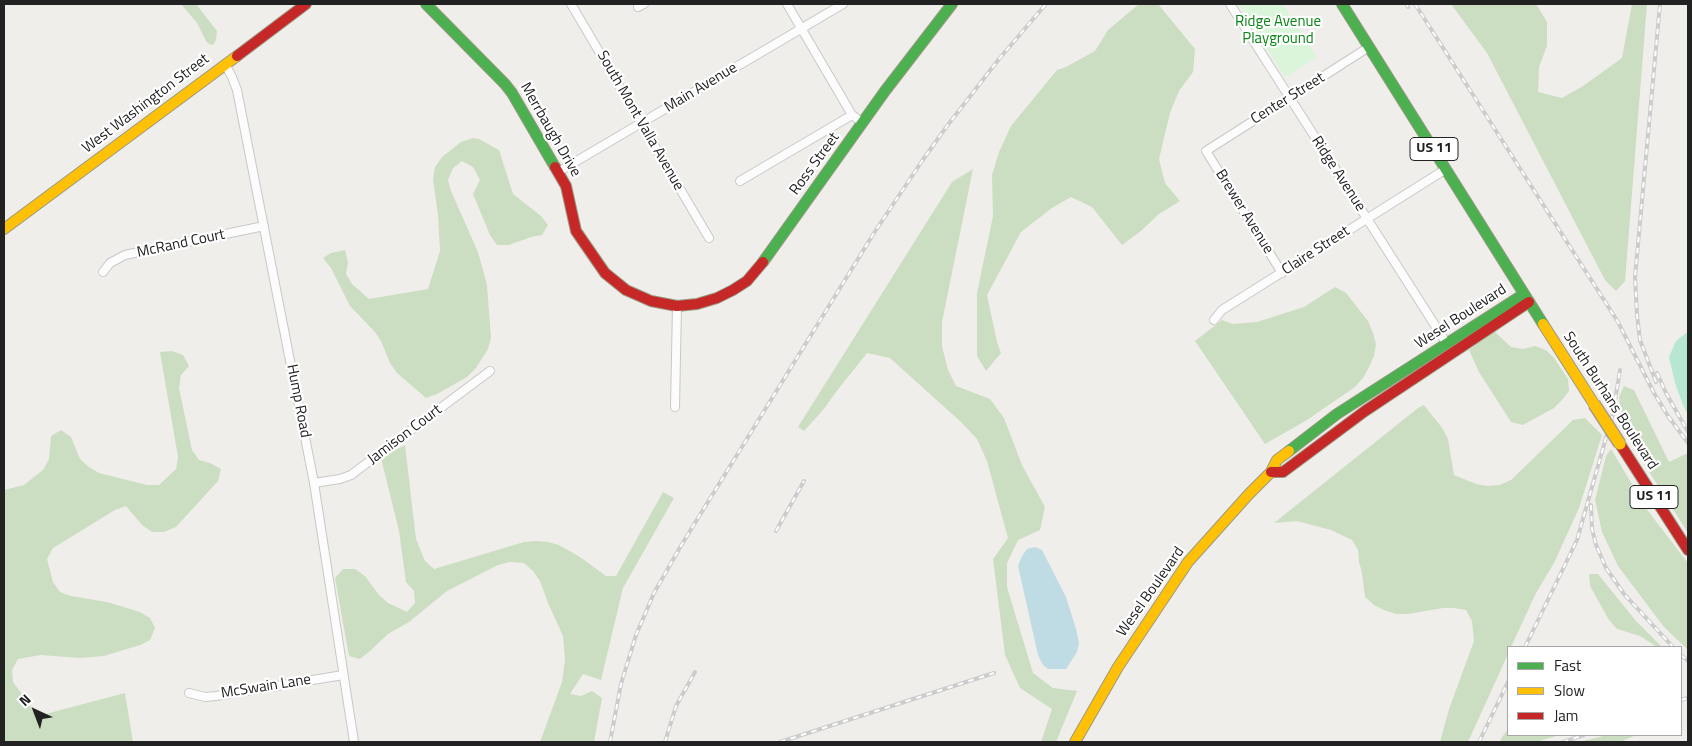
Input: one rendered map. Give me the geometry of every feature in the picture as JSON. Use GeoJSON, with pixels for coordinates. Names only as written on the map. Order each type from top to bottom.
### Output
{"type":"FeatureCollection","features":[{"type":"Feature","properties":{"kind":"main road","name":"West Washington Street"},"geometry":{"type":"LineString","coordinates":[[4,229],[306,4]]}},
{"type":"Feature","properties":{"kind":"main road","name":"Merrbaugh Drive"},"geometry":{"type":"LineString","coordinates":[[426,4],[505,84],[566,186],[576,230],[587,250],[606,273],[626,290],[638,296],[662,304],[677,306]]}},
{"type":"Feature","properties":{"kind":"main road","name":"US 11"},"geometry":{"type":"LineString","coordinates":[[1342,4],[1527,298]]}},
{"type":"Feature","properties":{"kind":"main road","name":"Ross Street"},"geometry":{"type":"LineString","coordinates":[[677,306],[698,304],[717,298],[747,281],[768,256],[885,91],[950,5]]}},
{"type":"Feature","properties":{"kind":"main road","name":"Wesel Boulevard"},"geometry":{"type":"LineString","coordinates":[[1075,742],[1118,667],[1188,562],[1271,472],[1277,460],[1337,414],[1447,344],[1527,298]]}},
{"type":"Feature","properties":{"kind":"main road","name":"Wesel Boulevard"},"geometry":{"type":"LineString","coordinates":[[1271,472],[1283,472],[1365,410],[1527,298]]}},
{"type":"Feature","properties":{"kind":"main road","name":"South Burhans Boulevard"},"geometry":{"type":"LineString","coordinates":[[1527,298],[1688,550]]}},
{"type":"Feature","properties":{"kind":"street","name":"South Mont Valla Avenue"},"geometry":{"type":"LineString","coordinates":[[572,4],[709,238]]}},
{"type":"Feature","properties":{"kind":"street"},"geometry":{"type":"LineString","coordinates":[[787,4],[852,115],[863,123]]}},
{"type":"Feature","properties":{"kind":"street","name":"Main Avenue"},"geometry":{"type":"LineString","coordinates":[[558,172],[843,4]]}},
{"type":"Feature","properties":{"kind":"street","name":"Ridge Avenue"},"geometry":{"type":"LineString","coordinates":[[1230,4],[1447,344]]}},
{"type":"Feature","properties":{"kind":"street","name":"Center Street"},"geometry":{"type":"LineString","coordinates":[[1206,151],[1369,47]]}},
{"type":"Feature","properties":{"kind":"street","name":"Hump Road"},"geometry":{"type":"LineString","coordinates":[[225,64],[237,90],[314,483],[354,742]]}},
{"type":"Feature","properties":{"kind":"street"},"geometry":{"type":"LineString","coordinates":[[740,181],[852,115]]}},
{"type":"Feature","properties":{"kind":"street","name":"Brewer Avenue"},"geometry":{"type":"LineString","coordinates":[[1206,151],[1282,273]]}},
{"type":"Feature","properties":{"kind":"street","name":"Claire Street"},"geometry":{"type":"LineString","coordinates":[[1214,320],[1222,310],[1446,168]]}},
{"type":"Feature","properties":{"kind":"street","name":"McRand Court"},"geometry":{"type":"LineString","coordinates":[[103,272],[110,263],[126,255],[264,226]]}},
{"type":"Feature","properties":{"kind":"street"},"geometry":{"type":"LineString","coordinates":[[675,407],[677,306]]}},
{"type":"Feature","properties":{"kind":"street","name":"Jamison Court"},"geometry":{"type":"LineString","coordinates":[[314,483],[340,479],[350,475],[490,371]]}},
{"type":"Feature","properties":{"kind":"street","name":"McSwain Lane"},"geometry":{"type":"LineString","coordinates":[[189,694],[211,696],[343,675]]}},
{"type":"Feature","properties":{"kind":"green space"},"geometry":{"type":"Polygon","coordinates":[[[181,4],[196,4],[217,31],[216,40],[213,45],[206,41],[197,23],[181,4]]]}},
{"type":"Feature","properties":{"kind":"green space"},"geometry":{"type":"Polygon","coordinates":[[[1139,4],[1158,4],[1195,49],[1193,72],[1179,91],[1170,113],[1159,159],[1165,183],[1180,201],[1159,214],[1122,245],[1092,207],[1071,197],[1052,208],[1021,232],[987,295],[1001,353],[986,371],[977,356],[977,293],[993,216],[992,175],[999,152],[1011,126],[1057,70],[1095,51],[1108,30],[1139,4]]]}},
{"type":"Feature","properties":{"kind":"green space","name":"Ridge Avenue Playground"},"geometry":{"type":"Polygon","coordinates":[[[1239,4],[1283,4],[1317,57],[1285,77],[1239,4]]]}},
{"type":"Feature","properties":{"kind":"green space"},"geometry":{"type":"Polygon","coordinates":[[[1451,4],[1536,4],[1547,22],[1547,46],[1539,67],[1538,92],[1562,98],[1583,86],[1622,58],[1632,4],[1647,4],[1625,281],[1616,291],[1605,280],[1487,53],[1451,4]]]}},
{"type":"Feature","properties":{"kind":"green space"},"geometry":{"type":"Polygon","coordinates":[[[473,138],[479,139],[499,150],[513,194],[541,216],[548,225],[542,235],[509,245],[497,245],[490,235],[473,194],[480,180],[473,167],[462,161],[453,168],[448,180],[451,191],[478,252],[487,285],[491,338],[488,349],[476,368],[467,377],[426,398],[397,373],[390,363],[381,341],[350,306],[331,268],[323,258],[331,253],[345,250],[348,262],[346,274],[352,284],[369,299],[428,289],[440,251],[433,179],[435,167],[442,157],[461,142],[473,138]]]}},
{"type":"Feature","properties":{"kind":"green space"},"geometry":{"type":"Polygon","coordinates":[[[973,169],[942,322],[942,346],[948,370],[956,386],[990,399],[1004,418],[1022,465],[1045,507],[1040,530],[1018,540],[1007,563],[1007,587],[1033,673],[1053,688],[1077,691],[1056,742],[1041,742],[1052,709],[1020,688],[1005,655],[993,559],[1008,538],[987,461],[977,439],[961,422],[890,358],[867,353],[823,410],[804,431],[798,427],[952,182],[973,169]]]}},
{"type":"Feature","properties":{"kind":"green space"},"geometry":{"type":"Polygon","coordinates":[[[1335,287],[1346,293],[1368,321],[1376,344],[1374,356],[1363,378],[1355,387],[1307,420],[1265,444],[1195,341],[1222,320],[1233,324],[1257,322],[1304,307],[1335,287]]]}},
{"type":"Feature","properties":{"kind":"green space"},"geometry":{"type":"Polygon","coordinates":[[[1494,331],[1511,347],[1523,349],[1535,346],[1546,350],[1554,358],[1568,379],[1569,391],[1562,400],[1554,408],[1523,425],[1511,422],[1479,372],[1469,350],[1494,331]]]}},
{"type":"Feature","properties":{"kind":"green space"},"geometry":{"type":"Polygon","coordinates":[[[1688,333],[1688,415],[1675,383],[1669,357],[1676,341],[1688,333]]]}},
{"type":"Feature","properties":{"kind":"green space"},"geometry":{"type":"Polygon","coordinates":[[[172,351],[183,355],[189,366],[181,375],[179,388],[192,450],[199,460],[221,469],[218,481],[176,527],[164,532],[152,532],[142,525],[126,506],[115,510],[53,548],[47,559],[53,582],[60,592],[71,596],[107,602],[140,612],[150,618],[155,628],[150,640],[104,656],[79,658],[41,655],[18,659],[12,670],[13,682],[38,716],[125,693],[133,742],[4,742],[4,490],[24,485],[43,470],[49,459],[51,436],[61,430],[71,437],[80,459],[99,473],[147,485],[159,485],[176,469],[178,457],[160,352],[172,351]]]}},
{"type":"Feature","properties":{"kind":"green space"},"geometry":{"type":"Polygon","coordinates":[[[1624,386],[1634,390],[1669,462],[1688,453],[1688,533],[1622,429],[1619,397],[1624,386]]]}},
{"type":"Feature","properties":{"kind":"green space"},"geometry":{"type":"Polygon","coordinates":[[[1424,405],[1443,429],[1448,439],[1454,475],[1476,484],[1488,486],[1500,485],[1511,480],[1573,420],[1585,418],[1602,435],[1579,508],[1554,563],[1536,593],[1511,646],[1507,646],[1507,656],[1468,742],[1440,742],[1449,709],[1474,641],[1472,621],[1466,610],[1443,608],[1408,614],[1396,614],[1384,610],[1374,605],[1365,597],[1358,550],[1352,540],[1331,530],[1297,521],[1274,523],[1424,405]]]}},
{"type":"Feature","properties":{"kind":"green space"},"geometry":{"type":"Polygon","coordinates":[[[405,445],[416,539],[425,561],[434,569],[524,542],[536,541],[559,545],[580,557],[606,576],[616,576],[663,492],[674,498],[623,588],[601,680],[583,674],[570,694],[581,696],[592,691],[602,698],[594,742],[540,742],[562,682],[565,660],[563,636],[540,581],[524,563],[510,562],[498,565],[447,591],[409,622],[388,634],[360,659],[349,656],[335,578],[343,569],[355,569],[365,576],[379,595],[388,603],[407,612],[415,603],[414,591],[406,582],[399,531],[381,458],[405,445]]]}},
{"type":"Feature","properties":{"kind":"green space"},"geometry":{"type":"Polygon","coordinates":[[[1611,449],[1648,511],[1688,563],[1688,650],[1664,627],[1618,566],[1602,532],[1595,500],[1606,456],[1611,449]]]}},
{"type":"Feature","properties":{"kind":"green space"},"geometry":{"type":"Polygon","coordinates":[[[1589,574],[1598,574],[1636,621],[1661,646],[1655,646],[1640,636],[1617,629],[1609,620],[1590,586],[1589,574]]]}},
{"type":"Feature","properties":{"kind":"green space"},"geometry":{"type":"Polygon","coordinates":[[[1507,730],[1507,736],[1557,736],[1536,742],[1504,742],[1500,740],[1507,730]]]}},
{"type":"Feature","properties":{"kind":"green space"},"geometry":{"type":"Polygon","coordinates":[[[1603,736],[1634,736],[1620,742],[1579,742],[1603,736]]]}},
{"type":"Feature","properties":{"kind":"water"},"geometry":{"type":"Polygon","coordinates":[[[1035,547],[1042,550],[1066,597],[1076,629],[1079,643],[1077,652],[1066,669],[1048,669],[1043,665],[1038,655],[1018,566],[1027,549],[1035,547]]]}},
{"type":"Feature","properties":{"kind":"railway"},"geometry":{"type":"LineString","coordinates":[[610,742],[621,684],[636,635],[654,593],[682,544],[874,233],[922,161],[999,59],[1046,4]]}},
{"type":"Feature","properties":{"kind":"railway"},"geometry":{"type":"LineString","coordinates":[[1415,4],[1618,322],[1654,393],[1688,443]]}},
{"type":"Feature","properties":{"kind":"railway"},"geometry":{"type":"LineString","coordinates":[[1656,382],[1640,340],[1635,277],[1660,4]]}},
{"type":"Feature","properties":{"kind":"railway"},"geometry":{"type":"LineString","coordinates":[[1525,646],[1577,540],[1613,413],[1620,370]]}},
{"type":"Feature","properties":{"kind":"railway"},"geometry":{"type":"LineString","coordinates":[[1657,373],[1688,432]]}},
{"type":"Feature","properties":{"kind":"railway"},"geometry":{"type":"LineString","coordinates":[[776,531],[804,481]]}},
{"type":"Feature","properties":{"kind":"railway"},"geometry":{"type":"LineString","coordinates":[[1591,505],[1592,529],[1596,545],[1606,568],[1624,594],[1672,646]]}},
{"type":"Feature","properties":{"kind":"railway"},"geometry":{"type":"LineString","coordinates":[[1682,656],[1688,661]]}},
{"type":"Feature","properties":{"kind":"railway"},"geometry":{"type":"LineString","coordinates":[[665,742],[676,706],[695,672]]}},
{"type":"Feature","properties":{"kind":"railway"},"geometry":{"type":"LineString","coordinates":[[780,742],[994,673]]}},
{"type":"Feature","properties":{"kind":"railway"},"geometry":{"type":"LineString","coordinates":[[1479,742],[1507,684]]}},
{"type":"Feature","properties":{"kind":"railway"},"geometry":{"type":"LineString","coordinates":[[1682,700],[1688,698]]}},
{"type":"Feature","properties":{"kind":"railway"},"geometry":{"type":"LineString","coordinates":[[1563,742],[1581,736]]}},
{"type":"Feature","properties":{"kind":"traffic: fast"},"geometry":{"type":"LineString","coordinates":[[426,4],[505,84],[555,167]]}},
{"type":"Feature","properties":{"kind":"traffic: fast"},"geometry":{"type":"LineString","coordinates":[[763,262],[885,91],[952,4]]}},
{"type":"Feature","properties":{"kind":"traffic: fast"},"geometry":{"type":"LineString","coordinates":[[1342,4],[1543,324]]}},
{"type":"Feature","properties":{"kind":"traffic: fast"},"geometry":{"type":"LineString","coordinates":[[1289,451],[1337,414],[1524,294]]}},
{"type":"Feature","properties":{"kind":"traffic: slow"},"geometry":{"type":"LineString","coordinates":[[4,229],[237,56]]}},
{"type":"Feature","properties":{"kind":"traffic: slow"},"geometry":{"type":"LineString","coordinates":[[1543,324],[1594,404]]}},
{"type":"Feature","properties":{"kind":"traffic: slow"},"geometry":{"type":"LineString","coordinates":[[1594,404],[1620,444]]}},
{"type":"Feature","properties":{"kind":"traffic: slow"},"geometry":{"type":"LineString","coordinates":[[1075,742],[1118,667],[1188,562],[1271,472],[1277,460],[1289,451]]}},
{"type":"Feature","properties":{"kind":"traffic: jam"},"geometry":{"type":"LineString","coordinates":[[237,56],[306,4]]}},
{"type":"Feature","properties":{"kind":"traffic: jam"},"geometry":{"type":"LineString","coordinates":[[555,167],[566,186],[576,231],[605,273],[626,290],[651,301],[677,306],[697,304],[717,298],[733,290],[747,281],[763,262]]}},
{"type":"Feature","properties":{"kind":"traffic: jam"},"geometry":{"type":"LineString","coordinates":[[1271,472],[1283,472],[1365,411],[1529,302]]}},
{"type":"Feature","properties":{"kind":"traffic: jam"},"geometry":{"type":"LineString","coordinates":[[1620,444],[1688,550]]}}]}
